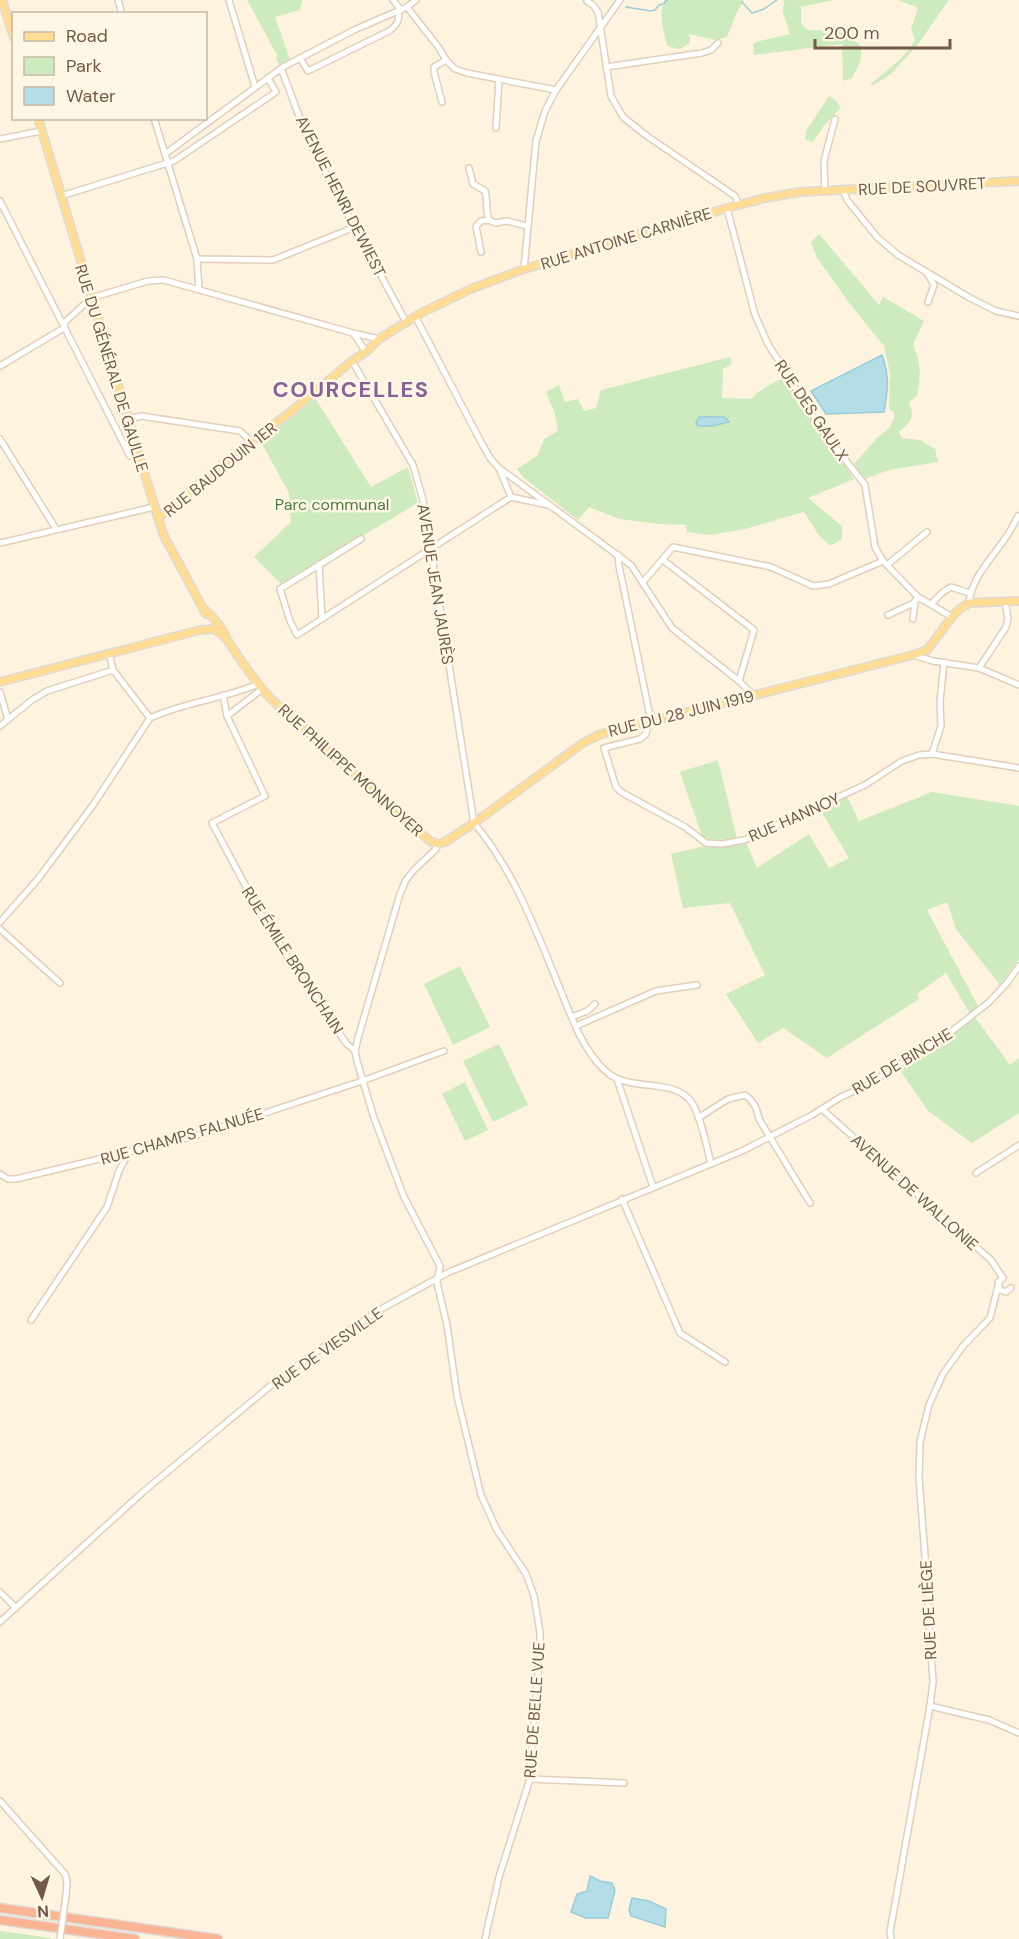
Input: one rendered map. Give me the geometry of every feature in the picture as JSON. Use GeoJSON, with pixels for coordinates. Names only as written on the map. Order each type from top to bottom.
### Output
{"type":"FeatureCollection","features":[{"type":"Feature","properties":{"kind":"highway"},"geometry":{"type":"LineString","coordinates":[[0,1908],[218,1939]]}},
{"type":"Feature","properties":{"kind":"highway"},"geometry":{"type":"LineString","coordinates":[[0,1920],[135,1939]]}},
{"type":"Feature","properties":{"kind":"main road"},"geometry":{"type":"LineString","coordinates":[[2,0],[12,32]]}},
{"type":"Feature","properties":{"kind":"main road","name":"RUE DU GÉNÉRAL DE GAULLE"},"geometry":{"type":"LineString","coordinates":[[38,120],[164,536],[206,610],[211,614],[212,625],[221,627],[225,637],[260,687]]}},
{"type":"Feature","properties":{"kind":"main road","name":"RUE DE SOUVRET"},"geometry":{"type":"LineString","coordinates":[[727,208],[800,192],[1019,180]]}},
{"type":"Feature","properties":{"kind":"main road","name":"RUE ANTOINE CARNIÈRE"},"geometry":{"type":"LineString","coordinates":[[524,268],[727,208]]}},
{"type":"Feature","properties":{"kind":"main road","name":"RUE BAUDOUIN 1ER"},"geometry":{"type":"LineString","coordinates":[[158,518],[250,441],[288,414],[379,339],[415,316],[473,288],[524,268]]}},
{"type":"Feature","properties":{"kind":"main road"},"geometry":{"type":"LineString","coordinates":[[913,655],[927,650],[952,617],[969,603],[1019,602]]}},
{"type":"Feature","properties":{"kind":"main road"},"geometry":{"type":"LineString","coordinates":[[0,682],[109,652],[207,630],[212,625]]}},
{"type":"Feature","properties":{"kind":"main road","name":"RUE DU 28 JUIN 1919"},"geometry":{"type":"LineString","coordinates":[[474,823],[583,743],[611,730],[913,655]]}},
{"type":"Feature","properties":{"kind":"main road","name":"RUE PHILIPPE MONNOYER"},"geometry":{"type":"LineString","coordinates":[[260,687],[430,841],[438,844],[445,842],[474,823]]}},
{"type":"Feature","properties":{"kind":"street"},"geometry":{"type":"LineString","coordinates":[[229,0],[255,87]]}},
{"type":"Feature","properties":{"kind":"street"},"geometry":{"type":"LineString","coordinates":[[393,0],[439,48],[455,69],[555,90]]}},
{"type":"Feature","properties":{"kind":"street"},"geometry":{"type":"LineString","coordinates":[[165,154],[281,68],[416,0]]}},
{"type":"Feature","properties":{"kind":"street"},"geometry":{"type":"LineString","coordinates":[[587,0],[598,12],[611,96],[623,117],[735,196],[739,205]]}},
{"type":"Feature","properties":{"kind":"street"},"geometry":{"type":"LineString","coordinates":[[524,268],[536,141],[545,111],[555,90],[620,0]]}},
{"type":"Feature","properties":{"kind":"street"},"geometry":{"type":"LineString","coordinates":[[300,58],[308,71],[389,31],[396,26],[402,9]]}},
{"type":"Feature","properties":{"kind":"street"},"geometry":{"type":"LineString","coordinates":[[606,67],[702,53],[711,50],[718,43]]}},
{"type":"Feature","properties":{"kind":"street"},"geometry":{"type":"LineString","coordinates":[[442,102],[434,67],[446,60]]}},
{"type":"Feature","properties":{"kind":"street","name":"AVENUE HENRI DEWIEST"},"geometry":{"type":"LineString","coordinates":[[281,68],[308,140],[406,322]]}},
{"type":"Feature","properties":{"kind":"street"},"geometry":{"type":"LineString","coordinates":[[61,196],[174,161],[276,92],[268,78]]}},
{"type":"Feature","properties":{"kind":"street"},"geometry":{"type":"LineString","coordinates":[[496,128],[499,79]]}},
{"type":"Feature","properties":{"kind":"street"},"geometry":{"type":"LineString","coordinates":[[825,191],[824,162],[835,119]]}},
{"type":"Feature","properties":{"kind":"street"},"geometry":{"type":"LineString","coordinates":[[155,120],[197,259],[199,290]]}},
{"type":"Feature","properties":{"kind":"street"},"geometry":{"type":"LineString","coordinates":[[0,139],[41,131]]}},
{"type":"Feature","properties":{"kind":"street"},"geometry":{"type":"LineString","coordinates":[[469,168],[473,184],[484,191],[488,206],[486,214],[489,220]]}},
{"type":"Feature","properties":{"kind":"street"},"geometry":{"type":"LineString","coordinates":[[843,190],[847,200],[877,237],[898,255],[996,312],[1019,316]]}},
{"type":"Feature","properties":{"kind":"street"},"geometry":{"type":"LineString","coordinates":[[0,201],[130,456],[139,457]]}},
{"type":"Feature","properties":{"kind":"street","name":"RUE DES GAULX"},"geometry":{"type":"LineString","coordinates":[[727,208],[759,325],[773,354],[822,429],[865,485],[875,547],[885,563],[917,599],[931,604],[952,617]]}},
{"type":"Feature","properties":{"kind":"street"},"geometry":{"type":"LineString","coordinates":[[482,252],[476,226],[481,221],[489,220],[495,223],[507,221],[527,226]]}},
{"type":"Feature","properties":{"kind":"street"},"geometry":{"type":"LineString","coordinates":[[197,259],[273,260],[355,227]]}},
{"type":"Feature","properties":{"kind":"street"},"geometry":{"type":"LineString","coordinates":[[926,272],[934,285],[928,302]]}},
{"type":"Feature","properties":{"kind":"street"},"geometry":{"type":"LineString","coordinates":[[0,366],[64,327],[65,322],[91,298],[148,281],[164,280],[379,339]]}},
{"type":"Feature","properties":{"kind":"street"},"geometry":{"type":"LineString","coordinates":[[415,316],[490,458],[499,468],[631,565],[672,628],[739,681],[753,695]]}},
{"type":"Feature","properties":{"kind":"street"},"geometry":{"type":"LineString","coordinates":[[352,333],[366,352]]}},
{"type":"Feature","properties":{"kind":"street","name":"AVENUE JEAN JAURÈS"},"geometry":{"type":"LineString","coordinates":[[352,361],[413,465],[423,500],[474,823]]}},
{"type":"Feature","properties":{"kind":"street"},"geometry":{"type":"LineString","coordinates":[[128,419],[141,416],[240,430],[250,441]]}},
{"type":"Feature","properties":{"kind":"street"},"geometry":{"type":"LineString","coordinates":[[0,439],[56,529]]}},
{"type":"Feature","properties":{"kind":"street"},"geometry":{"type":"LineString","coordinates":[[499,468],[511,497]]}},
{"type":"Feature","properties":{"kind":"street"},"geometry":{"type":"LineString","coordinates":[[361,540],[280,589],[297,635],[511,497],[552,506]]}},
{"type":"Feature","properties":{"kind":"street"},"geometry":{"type":"LineString","coordinates":[[0,543],[154,507]]}},
{"type":"Feature","properties":{"kind":"street"},"geometry":{"type":"LineString","coordinates":[[969,603],[970,593],[981,569],[1006,538],[1018,516]]}},
{"type":"Feature","properties":{"kind":"street"},"geometry":{"type":"LineString","coordinates":[[643,582],[674,547],[771,567],[813,586],[829,584],[885,563],[927,532]]}},
{"type":"Feature","properties":{"kind":"street"},"geometry":{"type":"LineString","coordinates":[[618,555],[650,721]]}},
{"type":"Feature","properties":{"kind":"street"},"geometry":{"type":"LineString","coordinates":[[663,560],[754,630],[739,681]]}},
{"type":"Feature","properties":{"kind":"street"},"geometry":{"type":"LineString","coordinates":[[319,564],[322,619]]}},
{"type":"Feature","properties":{"kind":"street"},"geometry":{"type":"LineString","coordinates":[[931,604],[951,586],[970,593]]}},
{"type":"Feature","properties":{"kind":"street"},"geometry":{"type":"LineString","coordinates":[[888,615],[917,599]]}},
{"type":"Feature","properties":{"kind":"street"},"geometry":{"type":"LineString","coordinates":[[914,618],[917,599]]}},
{"type":"Feature","properties":{"kind":"street"},"geometry":{"type":"LineString","coordinates":[[978,668],[1006,627],[1008,618],[1005,602]]}},
{"type":"Feature","properties":{"kind":"street"},"geometry":{"type":"LineString","coordinates":[[109,652],[113,670],[150,718]]}},
{"type":"Feature","properties":{"kind":"street"},"geometry":{"type":"LineString","coordinates":[[913,655],[978,668],[1019,686]]}},
{"type":"Feature","properties":{"kind":"street"},"geometry":{"type":"LineString","coordinates":[[932,754],[941,726],[940,701],[944,662]]}},
{"type":"Feature","properties":{"kind":"street"},"geometry":{"type":"LineString","coordinates":[[0,726],[32,700],[47,692],[113,670]]}},
{"type":"Feature","properties":{"kind":"street"},"geometry":{"type":"LineString","coordinates":[[0,922],[38,879],[93,805],[150,718],[187,704],[260,687]]}},
{"type":"Feature","properties":{"kind":"street"},"geometry":{"type":"LineString","coordinates":[[227,716],[260,687]]}},
{"type":"Feature","properties":{"kind":"street"},"geometry":{"type":"LineString","coordinates":[[0,692],[8,720]]}},
{"type":"Feature","properties":{"kind":"street"},"geometry":{"type":"LineString","coordinates":[[223,695],[227,716]]}},
{"type":"Feature","properties":{"kind":"street","name":"RUE ÉMILE BRONCHAIN"},"geometry":{"type":"LineString","coordinates":[[227,716],[265,796],[212,823],[266,924],[340,1034],[355,1051]]}},
{"type":"Feature","properties":{"kind":"street","name":"RUE HANNOY"},"geometry":{"type":"LineString","coordinates":[[650,721],[646,734],[640,739],[604,748],[616,787],[621,792],[685,827],[706,843],[722,844],[744,840],[865,785],[902,761],[919,755],[932,754],[1019,768]]}},
{"type":"Feature","properties":{"kind":"street"},"geometry":{"type":"LineString","coordinates":[[474,823],[508,870],[576,1026],[594,1059],[606,1072],[617,1079],[670,1089],[685,1095],[693,1105],[698,1118],[711,1164]]}},
{"type":"Feature","properties":{"kind":"street"},"geometry":{"type":"LineString","coordinates":[[355,1051],[401,893],[410,875],[436,849],[438,844]]}},
{"type":"Feature","properties":{"kind":"street"},"geometry":{"type":"LineString","coordinates":[[0,929],[60,983]]}},
{"type":"Feature","properties":{"kind":"street","name":"RUE DE BINCHE"},"geometry":{"type":"LineString","coordinates":[[711,1164],[770,1137],[869,1084],[952,1031],[988,1003],[1019,966]]}},
{"type":"Feature","properties":{"kind":"street"},"geometry":{"type":"LineString","coordinates":[[576,1026],[656,991],[697,985]]}},
{"type":"Feature","properties":{"kind":"street"},"geometry":{"type":"LineString","coordinates":[[572,1017],[587,1011],[595,1004]]}},
{"type":"Feature","properties":{"kind":"street","name":"RUE DE BELLE VUE"},"geometry":{"type":"LineString","coordinates":[[355,1051],[362,1080],[404,1197],[440,1266],[437,1283],[447,1325],[457,1396],[481,1495],[497,1530],[526,1574],[537,1610],[540,1650],[530,1779],[499,1877],[485,1939]]}},
{"type":"Feature","properties":{"kind":"street","name":"RUE CHAMPS FALNUÉE"},"geometry":{"type":"LineString","coordinates":[[0,1174],[8,1179],[16,1179],[195,1136],[444,1051]]}},
{"type":"Feature","properties":{"kind":"street"},"geometry":{"type":"LineString","coordinates":[[617,1079],[653,1187]]}},
{"type":"Feature","properties":{"kind":"street"},"geometry":{"type":"LineString","coordinates":[[698,1118],[728,1099],[745,1095],[751,1099],[757,1109],[759,1119],[810,1203]]}},
{"type":"Feature","properties":{"kind":"street","name":"AVENUE DE WALLONIE"},"geometry":{"type":"LineString","coordinates":[[822,1109],[991,1260],[1008,1282]]}},
{"type":"Feature","properties":{"kind":"street"},"geometry":{"type":"LineString","coordinates":[[976,1173],[1019,1145]]}},
{"type":"Feature","properties":{"kind":"street"},"geometry":{"type":"LineString","coordinates":[[31,1320],[106,1207],[118,1171],[129,1152]]}},
{"type":"Feature","properties":{"kind":"street","name":"RUE DE VIESVILLE"},"geometry":{"type":"LineString","coordinates":[[0,1622],[142,1492],[281,1377],[383,1308],[439,1277],[622,1199],[711,1164]]}},
{"type":"Feature","properties":{"kind":"street"},"geometry":{"type":"LineString","coordinates":[[622,1199],[680,1333],[725,1362]]}},
{"type":"Feature","properties":{"kind":"street","name":"RUE DE LIÈGE"},"geometry":{"type":"LineString","coordinates":[[891,1939],[890,1932],[933,1682],[919,1478],[921,1442],[929,1405],[943,1374],[963,1346],[990,1318],[998,1282],[1008,1282],[1004,1292],[995,1299]]}},
{"type":"Feature","properties":{"kind":"street"},"geometry":{"type":"LineString","coordinates":[[1008,1282],[1019,1288]]}},
{"type":"Feature","properties":{"kind":"street"},"geometry":{"type":"LineString","coordinates":[[998,1286],[1004,1292]]}},
{"type":"Feature","properties":{"kind":"street"},"geometry":{"type":"LineString","coordinates":[[0,1592],[16,1608]]}},
{"type":"Feature","properties":{"kind":"street"},"geometry":{"type":"LineString","coordinates":[[930,1706],[989,1720],[1019,1733]]}},
{"type":"Feature","properties":{"kind":"street"},"geometry":{"type":"LineString","coordinates":[[530,1779],[624,1783]]}},
{"type":"Feature","properties":{"kind":"street"},"geometry":{"type":"LineString","coordinates":[[0,1801],[65,1874],[67,1882],[60,1939]]}},
{"type":"Feature","properties":{"kind":"green space"},"geometry":{"type":"Polygon","coordinates":[[[247,0],[302,0],[300,10],[275,17],[290,59],[280,65],[276,60],[277,55],[247,0]]]}},
{"type":"Feature","properties":{"kind":"green space"},"geometry":{"type":"Polygon","coordinates":[[[665,0],[744,0],[727,37],[715,40],[689,34],[690,43],[680,49],[667,46],[662,17],[665,0]]]}},
{"type":"Feature","properties":{"kind":"green space"},"geometry":{"type":"Polygon","coordinates":[[[784,0],[833,0],[797,8],[801,8],[801,23],[807,30],[842,33],[861,46],[861,60],[852,78],[843,81],[842,44],[754,55],[753,45],[756,42],[790,34],[783,12],[784,0]]]}},
{"type":"Feature","properties":{"kind":"green space"},"geometry":{"type":"Polygon","coordinates":[[[898,0],[949,0],[918,44],[890,75],[870,85],[902,57],[915,39],[911,29],[918,8],[898,0]]]}},
{"type":"Feature","properties":{"kind":"green space"},"geometry":{"type":"Polygon","coordinates":[[[829,96],[841,107],[813,142],[805,140],[806,131],[829,96]]]}},
{"type":"Feature","properties":{"kind":"green space"},"geometry":{"type":"Polygon","coordinates":[[[819,234],[879,305],[883,297],[924,321],[913,344],[919,370],[917,396],[909,402],[912,412],[911,419],[899,432],[902,438],[920,440],[935,449],[938,462],[889,470],[865,479],[854,464],[890,427],[895,416],[889,409],[890,373],[884,346],[817,258],[811,242],[819,234]]]}},
{"type":"Feature","properties":{"kind":"green space"},"geometry":{"type":"Polygon","coordinates":[[[730,357],[732,364],[723,369],[722,398],[751,399],[758,392],[784,377],[854,479],[808,498],[842,526],[842,539],[830,546],[818,534],[804,512],[745,529],[710,535],[687,532],[686,525],[619,519],[589,507],[578,520],[524,478],[517,469],[538,455],[544,439],[558,431],[555,414],[546,392],[559,385],[565,402],[578,399],[584,411],[596,408],[601,390],[730,357]]]}},
{"type":"Feature","properties":{"kind":"green space","name":"Parc communal"},"geometry":{"type":"Polygon","coordinates":[[[315,398],[371,487],[408,467],[418,503],[281,584],[254,557],[291,522],[289,493],[260,440],[315,398]]]}},
{"type":"Feature","properties":{"kind":"green space"},"geometry":{"type":"Polygon","coordinates":[[[718,760],[737,839],[711,840],[702,836],[680,772],[718,760]]]}},
{"type":"Feature","properties":{"kind":"green space"},"geometry":{"type":"Polygon","coordinates":[[[932,792],[1019,806],[1019,959],[1000,985],[956,929],[947,902],[927,910],[979,1008],[971,1015],[946,973],[917,994],[919,999],[827,1058],[783,1028],[758,1043],[726,994],[765,975],[730,903],[683,908],[671,854],[705,846],[746,842],[757,868],[809,834],[829,868],[849,858],[820,809],[847,797],[859,821],[932,792]]]}},
{"type":"Feature","properties":{"kind":"green space"},"geometry":{"type":"Polygon","coordinates":[[[460,966],[490,1027],[453,1045],[424,984],[460,966]]]}},
{"type":"Feature","properties":{"kind":"green space"},"geometry":{"type":"Polygon","coordinates":[[[974,1016],[1010,1065],[1019,1058],[1019,1113],[972,1143],[928,1111],[898,1067],[974,1016]]]}},
{"type":"Feature","properties":{"kind":"green space"},"geometry":{"type":"Polygon","coordinates":[[[499,1044],[528,1105],[493,1122],[463,1061],[499,1044]]]}},
{"type":"Feature","properties":{"kind":"green space"},"geometry":{"type":"Polygon","coordinates":[[[465,1082],[488,1130],[465,1141],[442,1094],[465,1082]]]}},
{"type":"Feature","properties":{"kind":"green space"},"geometry":{"type":"Polygon","coordinates":[[[0,1931],[51,1938],[51,1939],[0,1939],[0,1931]]]}},
{"type":"Feature","properties":{"kind":"water"},"geometry":{"type":"Polygon","coordinates":[[[882,355],[888,383],[884,412],[826,414],[811,391],[882,355]]]}},
{"type":"Feature","properties":{"kind":"water"},"geometry":{"type":"Polygon","coordinates":[[[699,417],[725,417],[729,422],[698,426],[696,423],[699,417]]]}},
{"type":"Feature","properties":{"kind":"water"},"geometry":{"type":"Polygon","coordinates":[[[590,1876],[612,1883],[615,1890],[608,1918],[586,1918],[571,1912],[577,1894],[587,1891],[590,1876]]]}},
{"type":"Feature","properties":{"kind":"water"},"geometry":{"type":"Polygon","coordinates":[[[632,1898],[649,1901],[666,1909],[665,1927],[631,1916],[629,1910],[632,1898]]]}},
{"type":"Feature","properties":{"kind":"waterway"},"geometry":{"type":"LineString","coordinates":[[626,7],[651,11],[667,0]]}},
{"type":"Feature","properties":{"kind":"waterway"},"geometry":{"type":"LineString","coordinates":[[742,2],[752,13],[764,9],[777,0]]}},
{"type":"Feature","properties":{"kind":"district","name":"COURCELLES"},"geometry":{"type":"Point","coordinates":[351,389]}}]}
